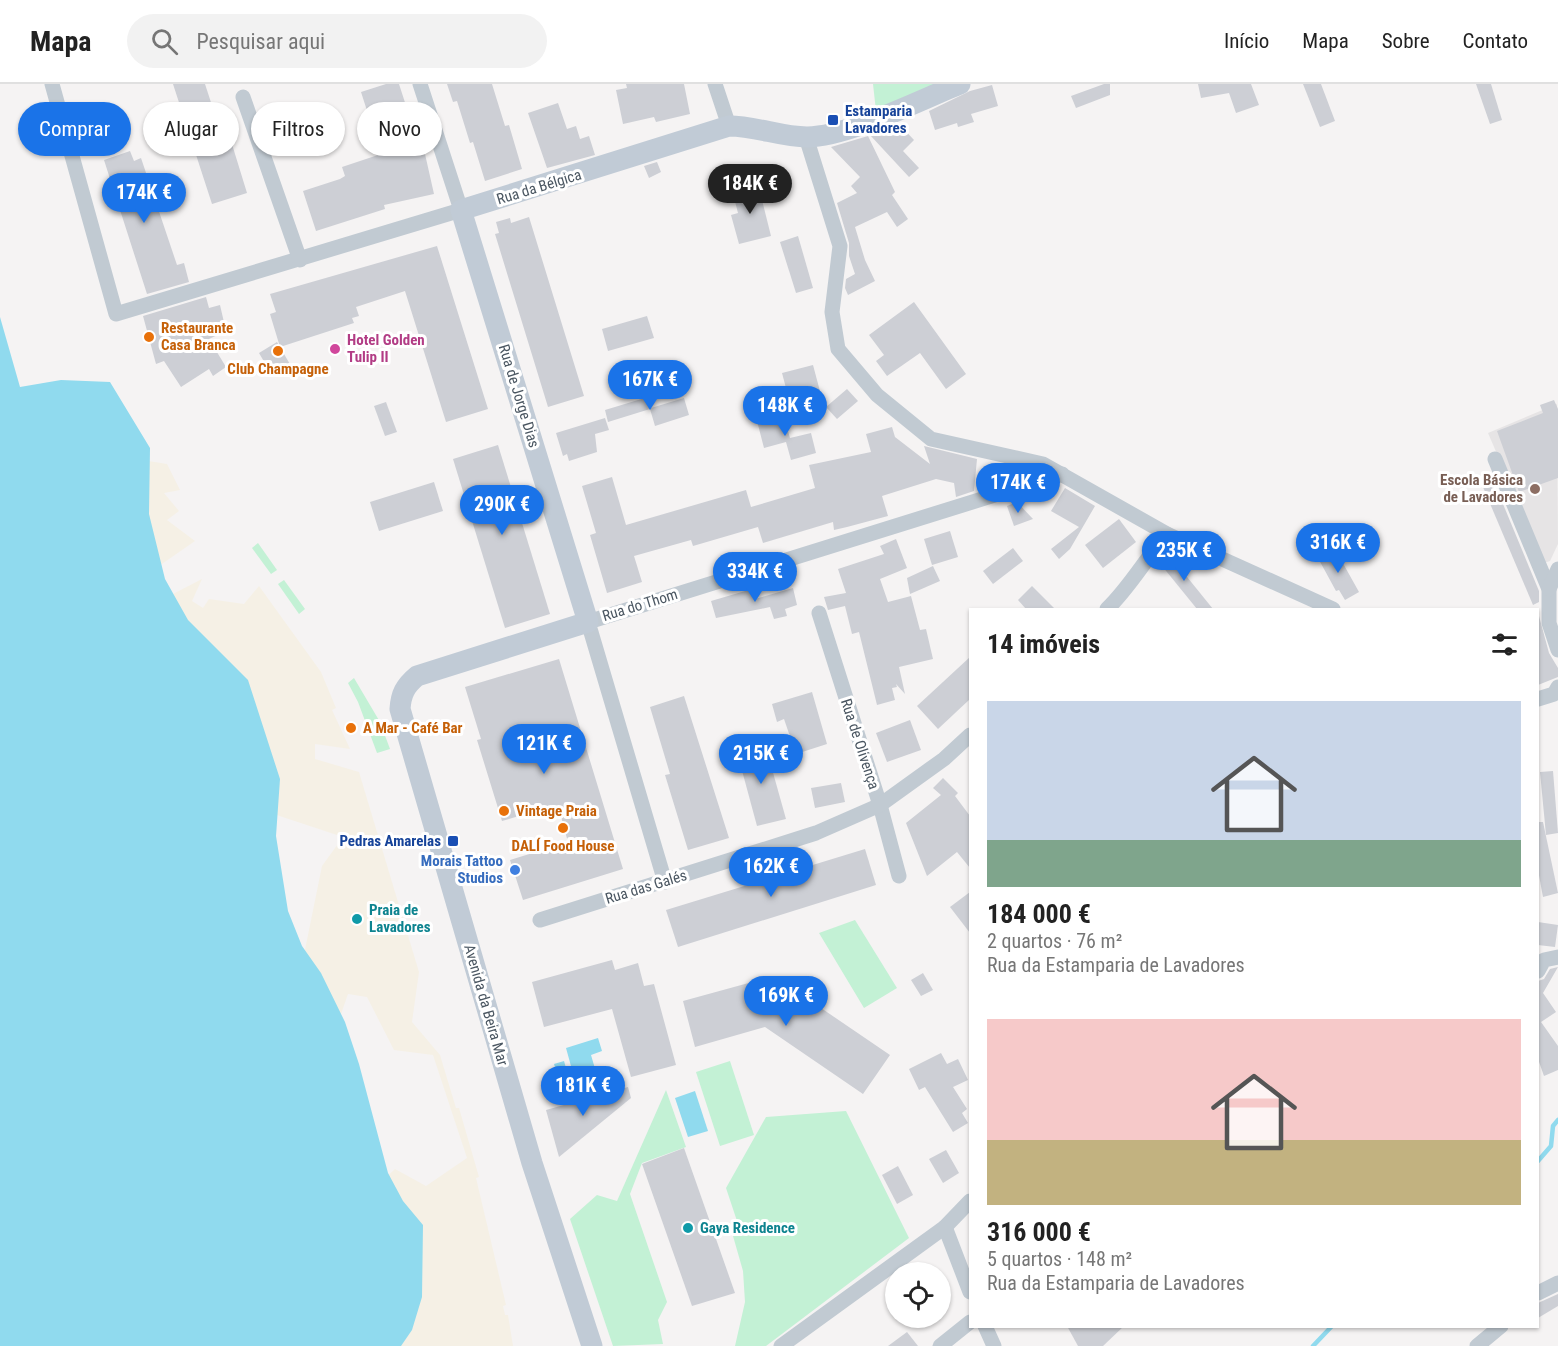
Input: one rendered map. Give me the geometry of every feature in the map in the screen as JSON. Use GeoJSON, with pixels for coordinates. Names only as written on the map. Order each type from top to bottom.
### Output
{"type":"FeatureCollection","features":[{"type":"Feature","properties":{"kind":"main road","name":"Rua da Bélgica"},"geometry":{"type":"LineString","coordinates":[[461,210],[729,126],[747,126],[806,137],[835,134],[960,84]]}},
{"type":"Feature","properties":{"kind":"main road","name":"Rua de Jorge Dias"},"geometry":{"type":"LineString","coordinates":[[461,210],[588,622]]}},
{"type":"Feature","properties":{"kind":"main road","name":"Rua do Thom"},"geometry":{"type":"LineString","coordinates":[[401,697],[406,684],[417,676],[588,622]]}},
{"type":"Feature","properties":{"kind":"main road","name":"Avenida da Beira Mar"},"geometry":{"type":"LineString","coordinates":[[401,697],[400,709],[532,1163],[592,1346]]}},
{"type":"Feature","properties":{"kind":"street","name":"Rua de Jorge Dias"},"geometry":{"type":"LineString","coordinates":[[420,84],[461,210]]}},
{"type":"Feature","properties":{"kind":"street"},"geometry":{"type":"LineString","coordinates":[[715,84],[729,126]]}},
{"type":"Feature","properties":{"kind":"street","name":"Rua da Bélgica"},"geometry":{"type":"LineString","coordinates":[[55,85],[116,314],[461,210]]}},
{"type":"Feature","properties":{"kind":"street"},"geometry":{"type":"LineString","coordinates":[[243,97],[300,260]]}},
{"type":"Feature","properties":{"kind":"street"},"geometry":{"type":"LineString","coordinates":[[806,137],[840,246],[832,312],[837,349],[877,395],[931,439],[1043,464],[1167,534],[1331,608]]}},
{"type":"Feature","properties":{"kind":"street"},"geometry":{"type":"LineString","coordinates":[[1495,459],[1549,589],[1549,623],[1558,650]]}},
{"type":"Feature","properties":{"kind":"street","name":"Rua do Thom"},"geometry":{"type":"LineString","coordinates":[[588,622],[1062,474]]}},
{"type":"Feature","properties":{"kind":"street"},"geometry":{"type":"LineString","coordinates":[[1108,608],[1120,596],[1148,556],[1167,534]]}},
{"type":"Feature","properties":{"kind":"street"},"geometry":{"type":"LineString","coordinates":[[1549,589],[1558,569]]}},
{"type":"Feature","properties":{"kind":"street","name":"Rua de Olivença"},"geometry":{"type":"LineString","coordinates":[[819,613],[880,805],[899,876]]}},
{"type":"Feature","properties":{"kind":"street","name":"Rua de Jorge Dias"},"geometry":{"type":"LineString","coordinates":[[588,622],[665,882]]}},
{"type":"Feature","properties":{"kind":"street"},"geometry":{"type":"LineString","coordinates":[[1539,688],[1557,692]]}},
{"type":"Feature","properties":{"kind":"street"},"geometry":{"type":"LineString","coordinates":[[1539,699],[1557,692]]}},
{"type":"Feature","properties":{"kind":"street","name":"Rua das Galés"},"geometry":{"type":"LineString","coordinates":[[540,920],[816,833],[880,805],[944,759],[969,736]]}},
{"type":"Feature","properties":{"kind":"street"},"geometry":{"type":"LineString","coordinates":[[1539,969],[1544,960],[1558,957]]}},
{"type":"Feature","properties":{"kind":"street"},"geometry":{"type":"LineString","coordinates":[[782,1346],[945,1227],[969,1202]]}},
{"type":"Feature","properties":{"kind":"street"},"geometry":{"type":"LineString","coordinates":[[945,1227],[969,1289]]}},
{"type":"Feature","properties":{"kind":"street"},"geometry":{"type":"LineString","coordinates":[[1539,1292],[1558,1283]]}},
{"type":"Feature","properties":{"kind":"street"},"geometry":{"type":"LineString","coordinates":[[940,1346],[969,1323]]}},
{"type":"Feature","properties":{"kind":"street"},"geometry":{"type":"LineString","coordinates":[[986,1328],[994,1346]]}},
{"type":"Feature","properties":{"kind":"street"},"geometry":{"type":"LineString","coordinates":[[1477,1346],[1500,1328]]}},
{"type":"Feature","properties":{"kind":"shaded area","name":"Escola Básica de Lavadores"},"geometry":{"type":"Polygon","coordinates":[[[1557,404],[1558,544],[1550,561],[1544,563],[1488,433],[1557,404]]]}},
{"type":"Feature","properties":{"kind":"green space"},"geometry":{"type":"Polygon","coordinates":[[[873,84],[946,84],[876,111],[873,84]]]}},
{"type":"Feature","properties":{"kind":"green space"},"geometry":{"type":"Polygon","coordinates":[[[258,543],[277,570],[271,574],[252,548],[258,543]]]}},
{"type":"Feature","properties":{"kind":"green space"},"geometry":{"type":"Polygon","coordinates":[[[284,580],[305,609],[299,614],[278,584],[284,580]]]}},
{"type":"Feature","properties":{"kind":"green space"},"geometry":{"type":"Polygon","coordinates":[[[354,678],[380,722],[390,749],[377,753],[358,702],[348,683],[354,678]]]}},
{"type":"Feature","properties":{"kind":"green space"},"geometry":{"type":"Polygon","coordinates":[[[855,920],[897,988],[864,1008],[819,933],[855,920]]]}},
{"type":"Feature","properties":{"kind":"green space"},"geometry":{"type":"Polygon","coordinates":[[[730,1061],[754,1135],[720,1146],[696,1072],[730,1061]]]}},
{"type":"Feature","properties":{"kind":"green space"},"geometry":{"type":"Polygon","coordinates":[[[666,1090],[686,1147],[642,1163],[630,1194],[667,1302],[658,1320],[663,1344],[613,1346],[570,1219],[597,1195],[617,1201],[666,1090]]]}},
{"type":"Feature","properties":{"kind":"green space"},"geometry":{"type":"Polygon","coordinates":[[[846,1111],[909,1238],[766,1346],[735,1346],[745,1302],[743,1271],[733,1236],[742,1236],[726,1188],[766,1117],[846,1111]]]}},
{"type":"Feature","properties":{"kind":"sand"},"geometry":{"type":"Polygon","coordinates":[[[136,459],[167,464],[180,490],[164,493],[179,511],[167,520],[195,541],[159,566],[171,595],[202,579],[192,601],[203,608],[209,599],[244,604],[259,586],[321,672],[336,708],[332,710],[350,749],[315,744],[315,759],[359,772],[419,972],[412,1022],[440,1055],[456,1108],[459,1108],[479,1177],[476,1178],[506,1305],[503,1306],[505,1315],[508,1315],[513,1346],[373,1346],[373,1341],[347,1311],[366,1283],[370,1242],[342,1218],[395,1169],[426,1186],[467,1158],[433,1055],[394,1050],[367,997],[348,994],[326,1057],[295,999],[322,866],[343,837],[216,795],[120,525],[136,459]]]}},
{"type":"Feature","properties":{"kind":"water"},"geometry":{"type":"Polygon","coordinates":[[[0,317],[20,387],[61,380],[110,382],[150,448],[149,514],[165,579],[188,620],[248,680],[280,779],[276,836],[288,911],[302,946],[321,973],[345,1022],[359,1064],[388,1173],[403,1201],[423,1225],[422,1297],[412,1330],[401,1346],[0,1346],[0,317]]]}},
{"type":"Feature","properties":{"kind":"water"},"geometry":{"type":"Polygon","coordinates":[[[598,1038],[602,1051],[591,1055],[601,1089],[589,1090],[579,1095],[566,1048],[598,1038]]]}},
{"type":"Feature","properties":{"kind":"water"},"geometry":{"type":"Polygon","coordinates":[[[564,1061],[570,1082],[560,1085],[554,1064],[564,1061]]]}},
{"type":"Feature","properties":{"kind":"water"},"geometry":{"type":"Polygon","coordinates":[[[695,1091],[708,1131],[688,1137],[675,1098],[695,1091]]]}},
{"type":"Feature","properties":{"kind":"building"},"geometry":{"type":"Polygon","coordinates":[[[173,84],[205,84],[211,102],[179,102],[173,84]]]}},
{"type":"Feature","properties":{"kind":"building"},"geometry":{"type":"Polygon","coordinates":[[[386,84],[399,84],[405,102],[364,102],[361,92],[386,84]]]}},
{"type":"Feature","properties":{"kind":"building"},"geometry":{"type":"Polygon","coordinates":[[[447,84],[492,84],[505,126],[509,125],[522,169],[485,181],[457,101],[453,102],[447,84]]]}},
{"type":"Feature","properties":{"kind":"building"},"geometry":{"type":"Polygon","coordinates":[[[626,84],[684,84],[690,114],[656,122],[654,117],[623,124],[616,90],[627,88],[626,84]]]}},
{"type":"Feature","properties":{"kind":"building"},"geometry":{"type":"Polygon","coordinates":[[[1110,84],[1110,95],[1076,108],[1071,96],[1110,84]]]}},
{"type":"Feature","properties":{"kind":"building"},"geometry":{"type":"Polygon","coordinates":[[[1198,84],[1251,84],[1259,105],[1236,113],[1229,93],[1201,98],[1198,84]]]}},
{"type":"Feature","properties":{"kind":"building"},"geometry":{"type":"Polygon","coordinates":[[[1303,84],[1321,84],[1335,121],[1320,127],[1303,84]]]}},
{"type":"Feature","properties":{"kind":"building"},"geometry":{"type":"Polygon","coordinates":[[[1476,84],[1491,84],[1502,120],[1490,124],[1476,84]]]}},
{"type":"Feature","properties":{"kind":"building"},"geometry":{"type":"Polygon","coordinates":[[[992,85],[998,106],[971,114],[974,122],[958,127],[957,123],[935,130],[929,111],[970,91],[992,85]]]}},
{"type":"Feature","properties":{"kind":"building"},"geometry":{"type":"Polygon","coordinates":[[[558,103],[567,129],[576,126],[580,139],[589,136],[595,155],[547,168],[528,113],[558,103]]]}},
{"type":"Feature","properties":{"kind":"building"},"geometry":{"type":"Polygon","coordinates":[[[899,124],[914,140],[903,151],[919,168],[909,177],[870,135],[899,124]]]}},
{"type":"Feature","properties":{"kind":"building"},"geometry":{"type":"Polygon","coordinates":[[[868,136],[895,192],[892,195],[908,219],[897,227],[887,212],[855,227],[865,260],[875,281],[848,295],[845,288],[846,279],[855,274],[849,256],[849,243],[837,203],[857,193],[851,186],[860,177],[831,147],[868,136]]]}},
{"type":"Feature","properties":{"kind":"building"},"geometry":{"type":"Polygon","coordinates":[[[131,154],[134,161],[141,158],[177,265],[184,263],[189,282],[147,294],[104,160],[116,156],[131,156],[131,154]]]}},
{"type":"Feature","properties":{"kind":"building"},"geometry":{"type":"Polygon","coordinates":[[[196,156],[236,156],[247,193],[212,204],[196,156]]]}},
{"type":"Feature","properties":{"kind":"building"},"geometry":{"type":"Polygon","coordinates":[[[375,156],[425,156],[434,194],[384,205],[385,209],[316,231],[303,191],[345,176],[342,167],[375,156]]]}},
{"type":"Feature","properties":{"kind":"building"},"geometry":{"type":"Polygon","coordinates":[[[657,162],[661,172],[649,178],[644,166],[657,162]]]}},
{"type":"Feature","properties":{"kind":"building"},"geometry":{"type":"Polygon","coordinates":[[[758,184],[771,236],[739,244],[731,215],[738,213],[732,190],[758,184]]]}},
{"type":"Feature","properties":{"kind":"building"},"geometry":{"type":"Polygon","coordinates":[[[529,217],[584,396],[548,407],[495,234],[499,233],[496,222],[510,218],[511,223],[529,217]]]}},
{"type":"Feature","properties":{"kind":"building"},"geometry":{"type":"Polygon","coordinates":[[[798,236],[813,288],[796,293],[780,242],[798,236]]]}},
{"type":"Feature","properties":{"kind":"building"},"geometry":{"type":"Polygon","coordinates":[[[437,246],[488,409],[446,422],[405,291],[356,307],[359,316],[352,318],[354,323],[280,347],[270,314],[276,312],[270,294],[437,246]]]}},
{"type":"Feature","properties":{"kind":"building"},"geometry":{"type":"Polygon","coordinates":[[[206,297],[209,308],[220,305],[226,331],[209,339],[226,367],[213,376],[209,369],[181,387],[164,361],[156,364],[143,316],[206,297]]]}},
{"type":"Feature","properties":{"kind":"building"},"geometry":{"type":"Polygon","coordinates":[[[914,302],[966,374],[946,389],[920,353],[887,376],[876,361],[884,355],[869,335],[914,302]]]}},
{"type":"Feature","properties":{"kind":"building"},"geometry":{"type":"Polygon","coordinates":[[[647,316],[654,338],[608,351],[602,329],[647,316]]]}},
{"type":"Feature","properties":{"kind":"building"},"geometry":{"type":"Polygon","coordinates":[[[277,342],[291,366],[273,377],[259,353],[277,342]]]}},
{"type":"Feature","properties":{"kind":"building"},"geometry":{"type":"Polygon","coordinates":[[[813,365],[821,395],[790,403],[782,373],[813,365]]]}},
{"type":"Feature","properties":{"kind":"building"},"geometry":{"type":"Polygon","coordinates":[[[847,389],[858,401],[837,419],[826,407],[847,389]]]}},
{"type":"Feature","properties":{"kind":"building"},"geometry":{"type":"Polygon","coordinates":[[[648,397],[651,408],[684,398],[689,415],[655,426],[650,409],[608,422],[605,410],[648,397]]]}},
{"type":"Feature","properties":{"kind":"building"},"geometry":{"type":"Polygon","coordinates":[[[1554,400],[1558,409],[1558,478],[1519,492],[1497,431],[1543,413],[1540,405],[1554,400]]]}},
{"type":"Feature","properties":{"kind":"building"},"geometry":{"type":"Polygon","coordinates":[[[386,402],[397,432],[385,436],[374,406],[386,402]]]}},
{"type":"Feature","properties":{"kind":"building"},"geometry":{"type":"Polygon","coordinates":[[[783,414],[790,438],[811,433],[816,453],[791,460],[786,442],[764,448],[757,421],[783,414]]]}},
{"type":"Feature","properties":{"kind":"building"},"geometry":{"type":"Polygon","coordinates":[[[605,418],[609,430],[595,434],[597,452],[569,461],[567,454],[563,456],[556,433],[605,418]]]}},
{"type":"Feature","properties":{"kind":"building"},"geometry":{"type":"Polygon","coordinates":[[[892,427],[895,437],[930,464],[924,446],[977,459],[974,491],[956,497],[954,483],[936,479],[882,496],[888,516],[847,527],[834,530],[833,522],[763,543],[758,527],[693,546],[691,540],[634,556],[642,582],[607,593],[590,535],[596,533],[582,486],[612,477],[626,525],[746,490],[751,507],[815,488],[809,465],[871,452],[866,434],[892,427]]]}},
{"type":"Feature","properties":{"kind":"building"},"geometry":{"type":"Polygon","coordinates":[[[498,445],[550,614],[505,628],[453,459],[498,445]]]}},
{"type":"Feature","properties":{"kind":"building"},"geometry":{"type":"Polygon","coordinates":[[[1491,475],[1539,591],[1539,602],[1533,605],[1480,480],[1491,475]]]}},
{"type":"Feature","properties":{"kind":"building"},"geometry":{"type":"Polygon","coordinates":[[[434,482],[443,511],[379,531],[370,502],[434,482]]]}},
{"type":"Feature","properties":{"kind":"building"},"geometry":{"type":"Polygon","coordinates":[[[1065,488],[1095,506],[1070,549],[1059,559],[1051,549],[1079,527],[1051,511],[1065,488]]]}},
{"type":"Feature","properties":{"kind":"building"},"geometry":{"type":"Polygon","coordinates":[[[1017,502],[1033,519],[1014,526],[1007,506],[1017,502]]]}},
{"type":"Feature","properties":{"kind":"building"},"geometry":{"type":"Polygon","coordinates":[[[1119,519],[1136,542],[1103,568],[1085,545],[1119,519]]]}},
{"type":"Feature","properties":{"kind":"building"},"geometry":{"type":"Polygon","coordinates":[[[950,531],[958,557],[932,565],[924,539],[950,531]]]}},
{"type":"Feature","properties":{"kind":"building"},"geometry":{"type":"Polygon","coordinates":[[[896,539],[907,568],[880,579],[888,602],[911,596],[920,630],[926,629],[933,659],[899,667],[905,694],[896,684],[897,687],[892,688],[895,700],[877,705],[859,632],[852,634],[845,606],[828,610],[824,597],[846,593],[838,569],[884,554],[880,546],[896,539]]]}},
{"type":"Feature","properties":{"kind":"building"},"geometry":{"type":"Polygon","coordinates":[[[1013,548],[1023,561],[993,584],[983,571],[1013,548]]]}},
{"type":"Feature","properties":{"kind":"building"},"geometry":{"type":"Polygon","coordinates":[[[1335,549],[1359,592],[1345,600],[1339,590],[1336,591],[1318,558],[1335,549]]]}},
{"type":"Feature","properties":{"kind":"building"},"geometry":{"type":"Polygon","coordinates":[[[1166,551],[1212,608],[1196,608],[1158,561],[1166,551]]]}},
{"type":"Feature","properties":{"kind":"building"},"geometry":{"type":"Polygon","coordinates":[[[933,566],[940,581],[910,594],[907,578],[933,566]]]}},
{"type":"Feature","properties":{"kind":"building"},"geometry":{"type":"Polygon","coordinates":[[[1032,586],[1054,608],[1025,608],[1018,600],[1032,586]]]}},
{"type":"Feature","properties":{"kind":"building"},"geometry":{"type":"Polygon","coordinates":[[[793,588],[797,605],[785,609],[787,616],[774,619],[770,607],[716,618],[711,601],[752,589],[755,599],[793,588]]]}},
{"type":"Feature","properties":{"kind":"building"},"geometry":{"type":"Polygon","coordinates":[[[1539,616],[1549,653],[1558,668],[1558,677],[1539,685],[1539,616]]]}},
{"type":"Feature","properties":{"kind":"building"},"geometry":{"type":"Polygon","coordinates":[[[969,658],[969,700],[938,729],[917,706],[969,658]]]}},
{"type":"Feature","properties":{"kind":"building"},"geometry":{"type":"Polygon","coordinates":[[[559,659],[623,869],[523,900],[510,860],[568,842],[561,816],[550,820],[546,808],[502,821],[477,740],[481,739],[465,687],[559,659]]]}},
{"type":"Feature","properties":{"kind":"building"},"geometry":{"type":"Polygon","coordinates":[[[812,692],[827,744],[796,754],[784,719],[777,722],[772,704],[812,692]]]}},
{"type":"Feature","properties":{"kind":"building"},"geometry":{"type":"Polygon","coordinates":[[[684,696],[729,838],[688,850],[665,775],[670,774],[650,707],[684,696]]]}},
{"type":"Feature","properties":{"kind":"building"},"geometry":{"type":"Polygon","coordinates":[[[910,720],[921,750],[887,762],[876,733],[910,720]]]}},
{"type":"Feature","properties":{"kind":"building"},"geometry":{"type":"Polygon","coordinates":[[[765,744],[786,819],[757,826],[737,752],[765,744]]]}},
{"type":"Feature","properties":{"kind":"building"},"geometry":{"type":"Polygon","coordinates":[[[1553,771],[1558,833],[1546,835],[1540,772],[1553,771]]]}},
{"type":"Feature","properties":{"kind":"building"},"geometry":{"type":"Polygon","coordinates":[[[943,778],[958,793],[955,796],[969,815],[969,867],[957,852],[927,876],[906,823],[941,795],[933,788],[943,778]]]}},
{"type":"Feature","properties":{"kind":"building"},"geometry":{"type":"Polygon","coordinates":[[[841,783],[845,802],[815,808],[811,788],[841,783]]]}},
{"type":"Feature","properties":{"kind":"building"},"geometry":{"type":"Polygon","coordinates":[[[1539,822],[1543,822],[1558,893],[1543,897],[1539,875],[1539,822]]]}},
{"type":"Feature","properties":{"kind":"building"},"geometry":{"type":"Polygon","coordinates":[[[865,849],[876,885],[678,947],[666,910],[865,849]]]}},
{"type":"Feature","properties":{"kind":"building"},"geometry":{"type":"Polygon","coordinates":[[[969,893],[969,932],[950,907],[969,893]]]}},
{"type":"Feature","properties":{"kind":"building"},"geometry":{"type":"Polygon","coordinates":[[[1539,922],[1558,925],[1555,947],[1539,945],[1539,922]]]}},
{"type":"Feature","properties":{"kind":"building"},"geometry":{"type":"Polygon","coordinates":[[[612,960],[615,970],[638,963],[644,986],[654,984],[676,1065],[631,1077],[612,1009],[544,1027],[532,982],[612,960]]]}},
{"type":"Feature","properties":{"kind":"building"},"geometry":{"type":"Polygon","coordinates":[[[1558,967],[1543,993],[1556,1012],[1541,1022],[1558,1046],[1558,1070],[1544,1076],[1539,1062],[1539,981],[1544,979],[1550,969],[1558,967]]]}},
{"type":"Feature","properties":{"kind":"building"},"geometry":{"type":"Polygon","coordinates":[[[923,973],[933,990],[921,996],[911,980],[923,973]]]}},
{"type":"Feature","properties":{"kind":"building"},"geometry":{"type":"Polygon","coordinates":[[[774,976],[890,1055],[863,1094],[765,1027],[695,1047],[683,1001],[774,976]]]}},
{"type":"Feature","properties":{"kind":"building"},"geometry":{"type":"Polygon","coordinates":[[[941,1053],[947,1064],[958,1059],[968,1080],[953,1087],[967,1109],[962,1113],[968,1123],[953,1132],[925,1087],[919,1090],[909,1069],[941,1053]]]}},
{"type":"Feature","properties":{"kind":"building"},"geometry":{"type":"Polygon","coordinates":[[[628,1087],[631,1098],[559,1157],[546,1110],[628,1087]]]}},
{"type":"Feature","properties":{"kind":"building","name":"Gaya Residence"},"geometry":{"type":"Polygon","coordinates":[[[684,1148],[735,1293],[692,1306],[642,1164],[684,1148]]]}},
{"type":"Feature","properties":{"kind":"building"},"geometry":{"type":"Polygon","coordinates":[[[946,1150],[959,1173],[943,1183],[929,1159],[946,1150]]]}},
{"type":"Feature","properties":{"kind":"building"},"geometry":{"type":"Polygon","coordinates":[[[898,1166],[913,1195],[897,1204],[882,1175],[898,1166]]]}},
{"type":"Feature","properties":{"kind":"building"},"geometry":{"type":"Polygon","coordinates":[[[1558,1294],[1558,1306],[1539,1317],[1539,1303],[1558,1294]]]}},
{"type":"Feature","properties":{"kind":"building"},"geometry":{"type":"Polygon","coordinates":[[[1068,1328],[1122,1328],[1103,1346],[1078,1346],[1068,1328]]]}},
{"type":"Feature","properties":{"kind":"building"},"geometry":{"type":"Polygon","coordinates":[[[907,1332],[918,1346],[888,1346],[907,1332]]]}},
{"type":"Feature","properties":{"kind":"waterway"},"geometry":{"type":"LineString","coordinates":[[1539,1160],[1551,1146],[1553,1126],[1558,1120]]}},
{"type":"Feature","properties":{"kind":"waterway"},"geometry":{"type":"LineString","coordinates":[[1313,1346],[1330,1328]]}},
{"type":"Feature","properties":{"kind":"place","name":"Estamparia Lavadores"},"geometry":{"type":"Point","coordinates":[833,120]}},
{"type":"Feature","properties":{"kind":"place","name":"Restaurante Casa Branca"},"geometry":{"type":"Point","coordinates":[149,337]}},
{"type":"Feature","properties":{"kind":"place","name":"Hotel Golden Tulip II"},"geometry":{"type":"Point","coordinates":[335,349]}},
{"type":"Feature","properties":{"kind":"place","name":"Club Champagne"},"geometry":{"type":"Point","coordinates":[278,351]}},
{"type":"Feature","properties":{"kind":"place","name":"Escola Básica de Lavadores"},"geometry":{"type":"Point","coordinates":[1535,489]}},
{"type":"Feature","properties":{"kind":"place","name":"A Mar - Café Bar"},"geometry":{"type":"Point","coordinates":[351,728]}},
{"type":"Feature","properties":{"kind":"place","name":"Vintage Praia"},"geometry":{"type":"Point","coordinates":[504,811]}},
{"type":"Feature","properties":{"kind":"place","name":"DALÍ Food House"},"geometry":{"type":"Point","coordinates":[563,828]}},
{"type":"Feature","properties":{"kind":"place","name":"Pedras Amarelas"},"geometry":{"type":"Point","coordinates":[453,841]}},
{"type":"Feature","properties":{"kind":"place","name":"Morais Tattoo Studios"},"geometry":{"type":"Point","coordinates":[515,870]}},
{"type":"Feature","properties":{"kind":"place","name":"Praia de Lavadores"},"geometry":{"type":"Point","coordinates":[357,919]}},
{"type":"Feature","properties":{"kind":"place","name":"Gaya Residence"},"geometry":{"type":"Point","coordinates":[688,1228]}}]}
